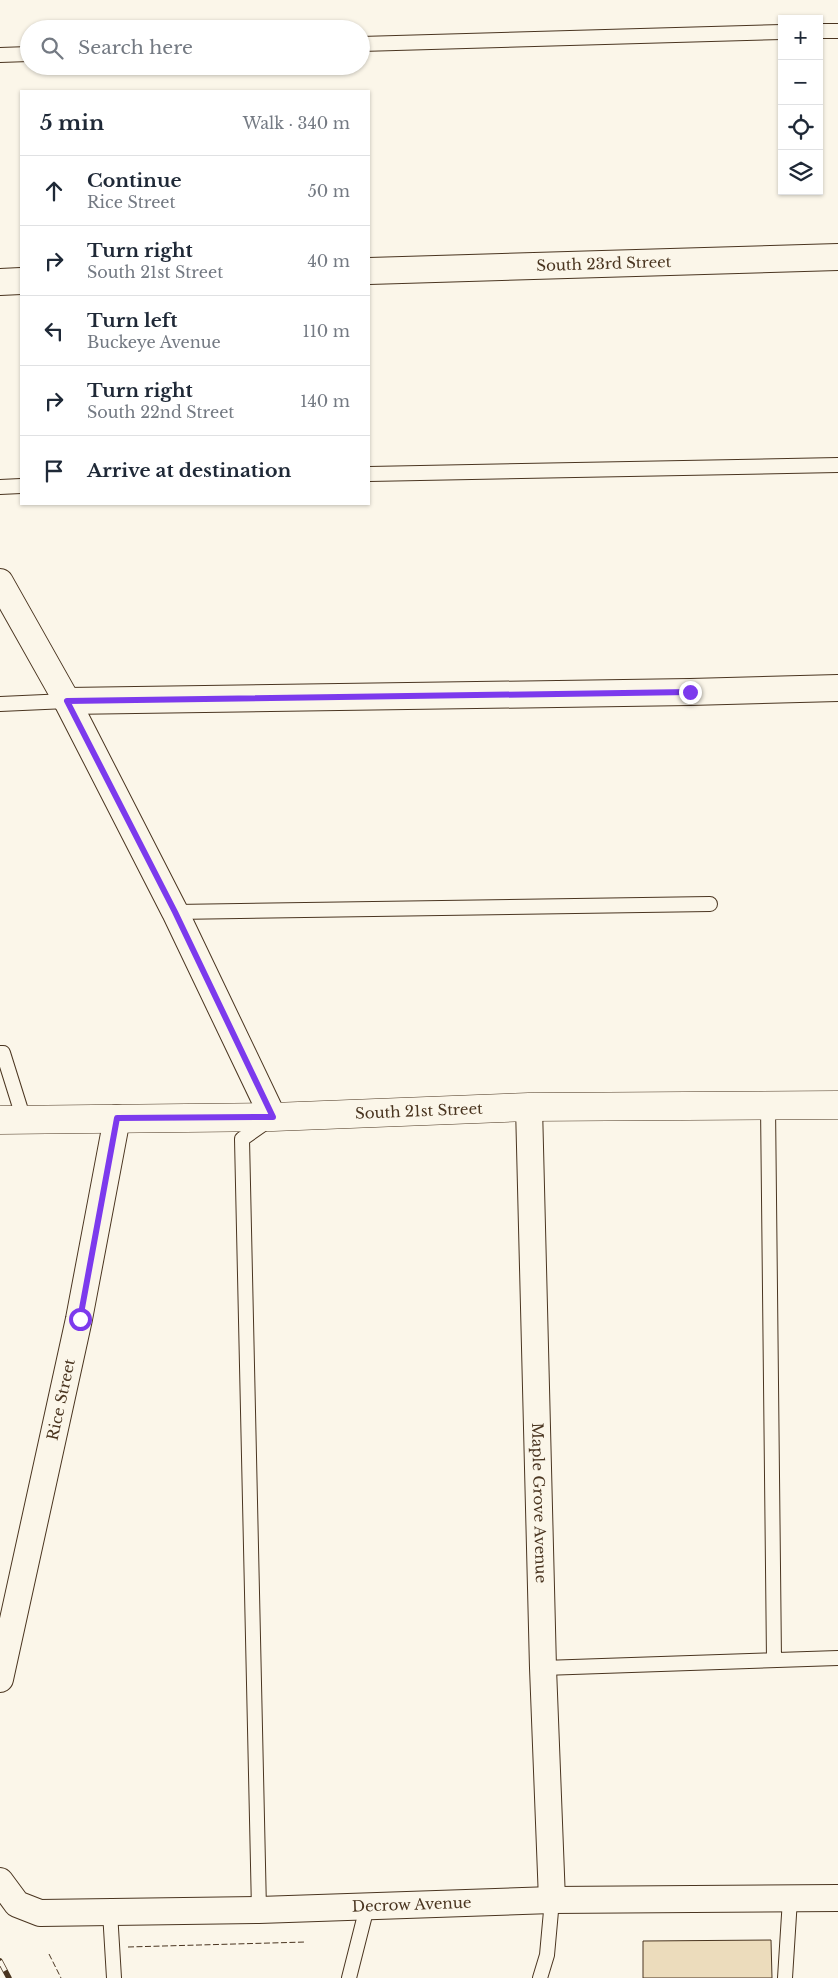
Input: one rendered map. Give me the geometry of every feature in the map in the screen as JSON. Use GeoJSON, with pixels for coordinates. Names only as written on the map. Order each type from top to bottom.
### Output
{"type":"FeatureCollection","features":[{"type":"Feature","properties":{"kind":"main road","name":"South 21st Street"},"geometry":{"type":"LineString","coordinates":[[12,1120],[273,1117],[530,1107],[838,1105]]}},
{"type":"Feature","properties":{"kind":"street","name":"South 23rd Street"},"geometry":{"type":"LineString","coordinates":[[370,271],[838,257]]}},
{"type":"Feature","properties":{"kind":"street"},"geometry":{"type":"LineString","coordinates":[[0,282],[20,281]]}},
{"type":"Feature","properties":{"kind":"street"},"geometry":{"type":"LineString","coordinates":[[0,582],[67,701],[175,912],[273,1117]]}},
{"type":"Feature","properties":{"kind":"street"},"geometry":{"type":"LineString","coordinates":[[67,701],[670,693],[838,688]]}},
{"type":"Feature","properties":{"kind":"street","name":"Maple Grove Avenue"},"geometry":{"type":"LineString","coordinates":[[530,1107],[543,1668],[552,1900]]}},
{"type":"Feature","properties":{"kind":"street","name":"Rice Street"},"geometry":{"type":"LineString","coordinates":[[0,1679],[80,1319],[117,1118]]}},
{"type":"Feature","properties":{"kind":"street","name":"Decrow Avenue"},"geometry":{"type":"LineString","coordinates":[[0,1881],[17,1904],[40,1913],[259,1910],[552,1900],[838,1898]]}},
{"type":"Feature","properties":{"kind":"lane"},"geometry":{"type":"LineString","coordinates":[[823,31],[838,31]]}},
{"type":"Feature","properties":{"kind":"lane"},"geometry":{"type":"LineString","coordinates":[[370,44],[778,32]]}},
{"type":"Feature","properties":{"kind":"lane"},"geometry":{"type":"LineString","coordinates":[[0,55],[20,54]]}},
{"type":"Feature","properties":{"kind":"lane"},"geometry":{"type":"LineString","coordinates":[[370,474],[838,465]]}},
{"type":"Feature","properties":{"kind":"lane"},"geometry":{"type":"LineString","coordinates":[[0,487],[20,486]]}},
{"type":"Feature","properties":{"kind":"lane"},"geometry":{"type":"LineString","coordinates":[[0,704],[67,701]]}},
{"type":"Feature","properties":{"kind":"lane"},"geometry":{"type":"LineString","coordinates":[[175,912],[710,904]]}},
{"type":"Feature","properties":{"kind":"lane"},"geometry":{"type":"LineString","coordinates":[[0,1053],[3,1052],[12,1120]]}},
{"type":"Feature","properties":{"kind":"lane"},"geometry":{"type":"LineString","coordinates":[[768,1106],[774,1660]]}},
{"type":"Feature","properties":{"kind":"lane"},"geometry":{"type":"LineString","coordinates":[[259,1910],[242,1139],[273,1117]]}},
{"type":"Feature","properties":{"kind":"lane"},"geometry":{"type":"LineString","coordinates":[[543,1668],[838,1658]]}},
{"type":"Feature","properties":{"kind":"lane"},"geometry":{"type":"LineString","coordinates":[[785,1978],[790,1898]]}},
{"type":"Feature","properties":{"kind":"lane"},"geometry":{"type":"LineString","coordinates":[[540,1978],[548,1955],[552,1900]]}},
{"type":"Feature","properties":{"kind":"lane"},"geometry":{"type":"LineString","coordinates":[[349,1978],[367,1907]]}},
{"type":"Feature","properties":{"kind":"lane"},"geometry":{"type":"LineString","coordinates":[[110,1912],[114,1978]]}},
{"type":"Feature","properties":{"kind":"building"},"geometry":{"type":"Polygon","coordinates":[[[771,1940],[772,1978],[643,1978],[643,1941],[771,1940]]]}},
{"type":"Feature","properties":{"kind":"railway"},"geometry":{"type":"LineString","coordinates":[[0,1961],[9,1978]]}},
{"type":"Feature","properties":{"kind":"fence"},"geometry":{"type":"LineString","coordinates":[[128,1947],[306,1942]]}},
{"type":"Feature","properties":{"kind":"fence"},"geometry":{"type":"LineString","coordinates":[[49,1954],[61,1978]]}},
{"type":"Feature","properties":{"kind":"route"},"geometry":{"type":"LineString","coordinates":[[80,1319],[117,1118],[273,1117],[175,912],[67,701],[690,692]]}}]}
